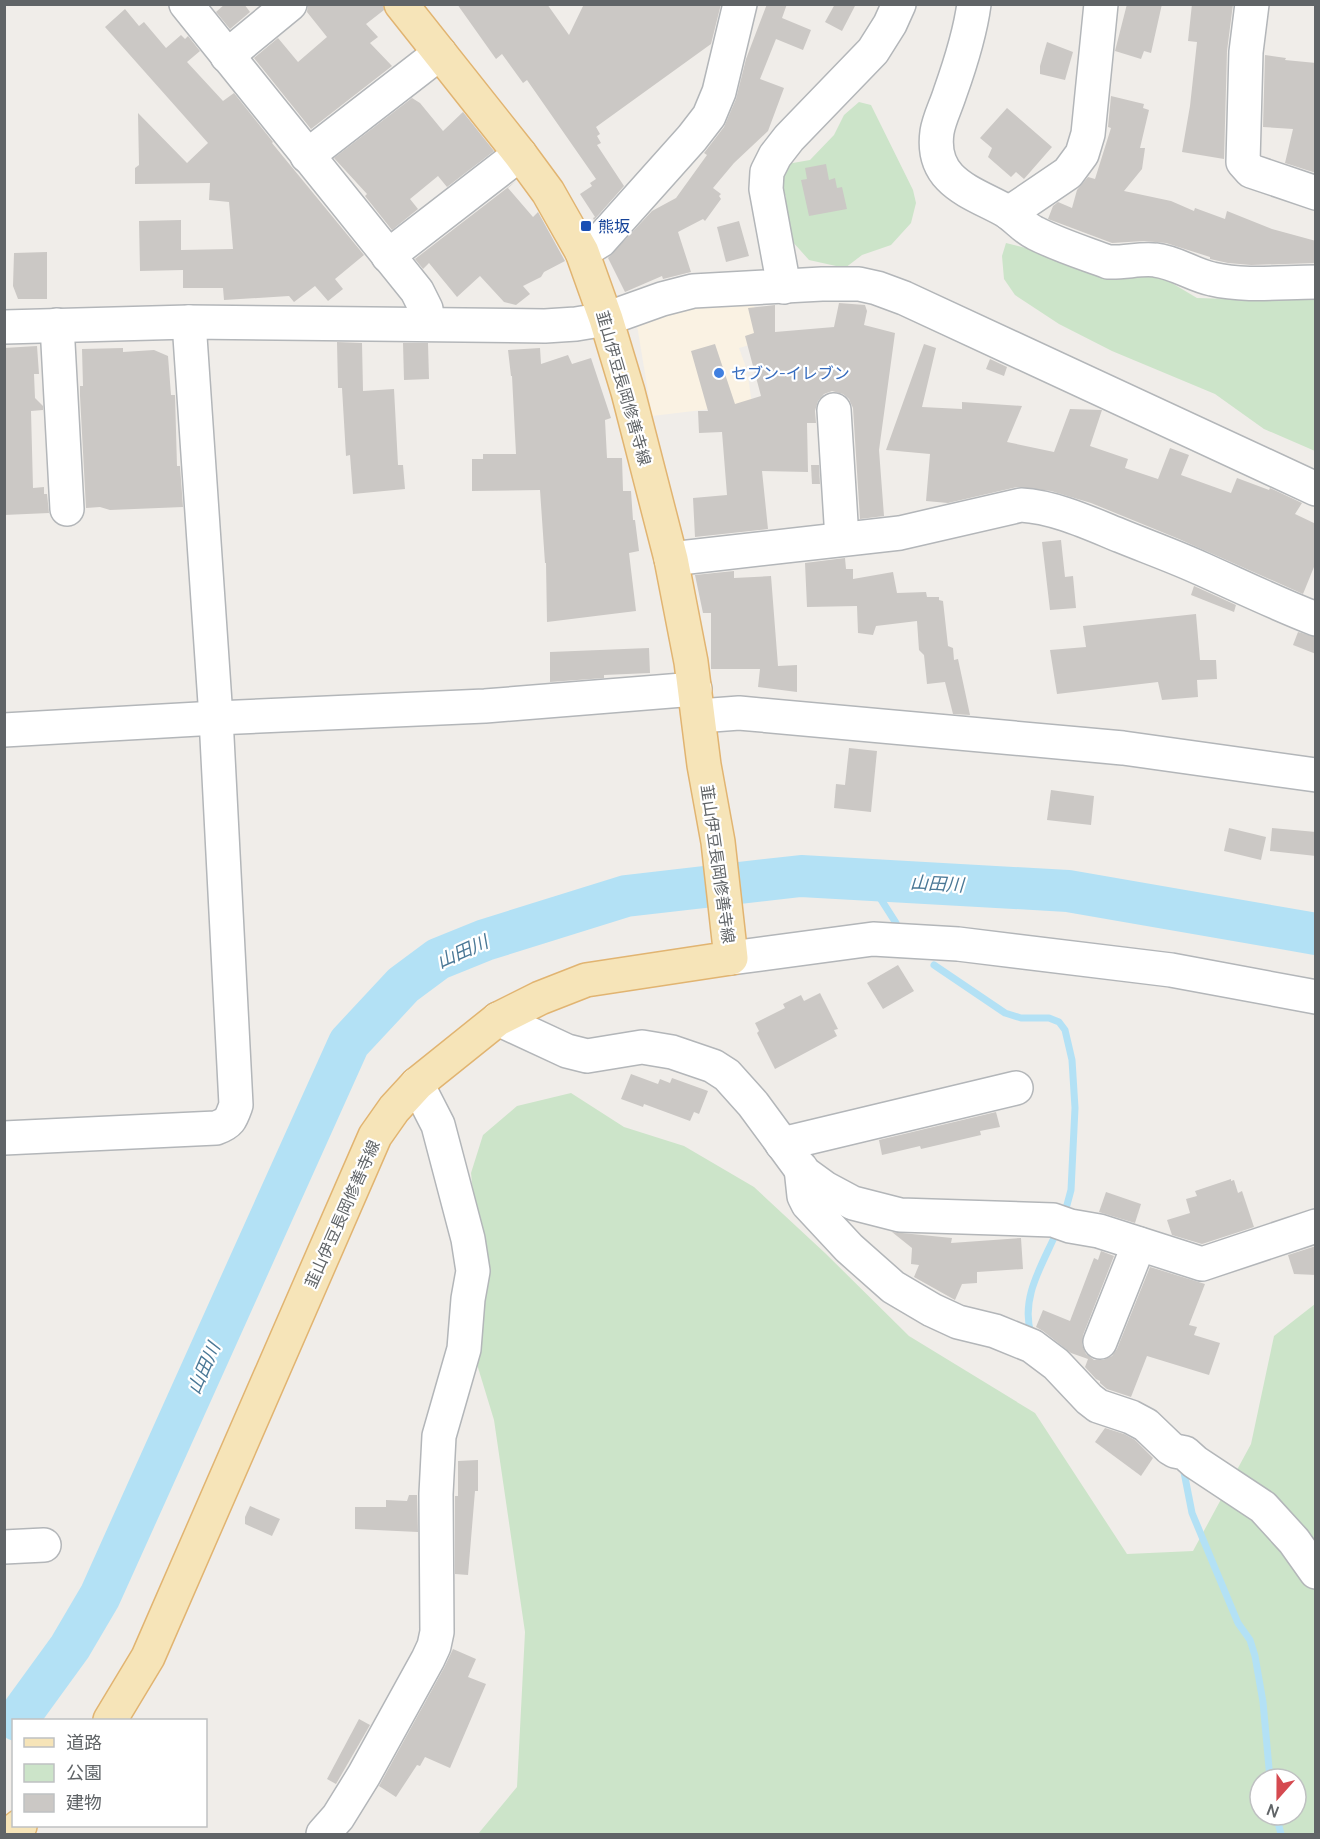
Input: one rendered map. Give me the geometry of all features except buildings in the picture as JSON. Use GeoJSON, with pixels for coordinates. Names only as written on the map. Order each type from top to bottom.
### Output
{"type":"FeatureCollection","features":[{"type":"Feature","properties":{"kind":"main road","name":"韮山伊豆長岡修善寺線"},"geometry":{"type":"LineString","coordinates":[[111,1719],[148,1657],[375,1136],[394,1109],[417,1084],[498,1019],[540,998],[586,980],[730,949],[718,842],[704,765],[697,702],[671,559],[628,392],[606,319],[582,252],[548,192],[401,4]]}},
{"type":"Feature","properties":{"kind":"street"},"geometry":{"type":"LineString","coordinates":[[186,4],[417,291],[426,309],[428,324]]}},
{"type":"Feature","properties":{"kind":"street"},"geometry":{"type":"LineString","coordinates":[[227,56],[290,4]]}},
{"type":"Feature","properties":{"kind":"street"},"geometry":{"type":"LineString","coordinates":[[582,252],[600,241],[709,116],[719,92],[740,4]]}},
{"type":"Feature","properties":{"kind":"street"},"geometry":{"type":"LineString","coordinates":[[784,287],[766,189],[766,172],[789,138],[873,51],[890,24],[899,4]]}},
{"type":"Feature","properties":{"kind":"street"},"geometry":{"type":"LineString","coordinates":[[974,4],[958,69],[937,130],[936,147],[946,174],[955,184],[1009,213],[1036,234],[1108,262],[1120,263],[1152,259],[1211,279],[1231,282],[1316,282]]}},
{"type":"Feature","properties":{"kind":"street"},"geometry":{"type":"LineString","coordinates":[[1009,213],[1068,172],[1082,154],[1088,134],[1101,4]]}},
{"type":"Feature","properties":{"kind":"street"},"geometry":{"type":"LineString","coordinates":[[1252,4],[1246,52],[1243,162],[1251,171],[1316,193]]}},
{"type":"Feature","properties":{"kind":"street"},"geometry":{"type":"LineString","coordinates":[[307,156],[440,53]]}},
{"type":"Feature","properties":{"kind":"street"},"geometry":{"type":"LineString","coordinates":[[388,256],[520,154]]}},
{"type":"Feature","properties":{"kind":"street"},"geometry":{"type":"LineString","coordinates":[[4,327],[189,322],[545,326],[606,319],[662,299],[693,291],[859,284],[904,298],[1316,489]]}},
{"type":"Feature","properties":{"kind":"street"},"geometry":{"type":"LineString","coordinates":[[4,1138],[216,1128],[225,1125],[232,1118],[236,1105],[216,718],[189,322]]}},
{"type":"Feature","properties":{"kind":"street"},"geometry":{"type":"LineString","coordinates":[[57,324],[67,509]]}},
{"type":"Feature","properties":{"kind":"street"},"geometry":{"type":"LineString","coordinates":[[834,410],[842,539]]}},
{"type":"Feature","properties":{"kind":"street"},"geometry":{"type":"LineString","coordinates":[[671,559],[900,533],[1021,505],[1034,506],[1103,528],[1316,619]]}},
{"type":"Feature","properties":{"kind":"street"},"geometry":{"type":"LineString","coordinates":[[4,730],[485,706],[697,702],[739,713],[1100,746],[1316,775]]}},
{"type":"Feature","properties":{"kind":"street"},"geometry":{"type":"LineString","coordinates":[[730,949],[873,939],[958,944],[1171,970],[1316,997]]}},
{"type":"Feature","properties":{"kind":"street"},"geometry":{"type":"LineString","coordinates":[[498,1019],[567,1052],[587,1056],[642,1047],[672,1052],[713,1066],[727,1076],[753,1104],[791,1156],[825,1188],[853,1203],[900,1215],[1062,1223],[1099,1231],[1202,1264],[1316,1226]]}},
{"type":"Feature","properties":{"kind":"street"},"geometry":{"type":"LineString","coordinates":[[323,1834],[338,1817],[364,1775],[428,1659],[437,1632],[436,1494],[440,1436],[464,1349],[473,1271],[468,1239],[438,1125],[417,1084]]}},
{"type":"Feature","properties":{"kind":"street"},"geometry":{"type":"LineString","coordinates":[[791,1156],[1016,1088]]}},
{"type":"Feature","properties":{"kind":"street"},"geometry":{"type":"LineString","coordinates":[[791,1156],[808,1204],[849,1248],[893,1287],[958,1322],[995,1331],[1032,1346],[1056,1364],[1098,1406],[1131,1417],[1146,1425],[1180,1452],[1263,1507],[1294,1541],[1316,1572]]}},
{"type":"Feature","properties":{"kind":"street"},"geometry":{"type":"LineString","coordinates":[[1100,1342],[1139,1244]]}},
{"type":"Feature","properties":{"kind":"street"},"geometry":{"type":"LineString","coordinates":[[4,1547],[44,1545]]}},
{"type":"Feature","properties":{"kind":"shaded area"},"geometry":{"type":"Polygon","coordinates":[[[752,297],[763,341],[739,348],[747,370],[752,404],[652,416],[636,319],[695,299],[752,297]]]}},
{"type":"Feature","properties":{"kind":"green space"},"geometry":{"type":"Polygon","coordinates":[[[859,102],[871,105],[913,190],[916,203],[911,223],[891,245],[862,255],[845,268],[809,260],[792,241],[784,211],[786,197],[779,180],[787,164],[810,160],[834,135],[844,115],[859,102]]]}},
{"type":"Feature","properties":{"kind":"green space"},"geometry":{"type":"Polygon","coordinates":[[[1006,243],[1082,267],[1121,276],[1160,276],[1197,298],[1265,300],[1293,297],[1315,300],[1315,451],[1264,429],[1215,394],[1112,351],[1059,324],[1015,295],[1004,279],[1002,256],[1006,243]]]}},
{"type":"Feature","properties":{"kind":"green space"},"geometry":{"type":"Polygon","coordinates":[[[571,1093],[624,1127],[684,1146],[754,1187],[909,1336],[1035,1413],[1127,1554],[1193,1551],[1251,1444],[1274,1336],[1315,1304],[1315,1834],[478,1834],[517,1787],[525,1632],[494,1420],[476,1361],[482,1282],[471,1173],[483,1135],[517,1106],[571,1093]]]}},
{"type":"Feature","properties":{"kind":"waterway","name":"山田川"},"geometry":{"type":"LineString","coordinates":[[18,1719],[70,1647],[100,1596],[349,1043],[403,985],[438,959],[485,940],[626,896],[801,876],[1068,891],[1316,934]]}},
{"type":"Feature","properties":{"kind":"waterway"},"geometry":{"type":"LineString","coordinates":[[868,879],[896,923]]}},
{"type":"Feature","properties":{"kind":"waterway"},"geometry":{"type":"LineString","coordinates":[[934,965],[1005,1013],[1021,1018],[1049,1018],[1059,1022],[1065,1030],[1072,1060],[1075,1108],[1071,1190],[1064,1216]]}},
{"type":"Feature","properties":{"kind":"waterway"},"geometry":{"type":"LineString","coordinates":[[1031,1334],[1028,1320],[1031,1294],[1057,1231]]}},
{"type":"Feature","properties":{"kind":"waterway"},"geometry":{"type":"LineString","coordinates":[[1183,1467],[1192,1513],[1238,1623],[1250,1640],[1255,1656],[1263,1702],[1269,1767]]}},
{"type":"Feature","properties":{"kind":"waterway"},"geometry":{"type":"LineString","coordinates":[[1279,1827],[1281,1834]]}},
{"type":"Feature","properties":{"kind":"place","name":"熊坂"},"geometry":{"type":"Point","coordinates":[586,226]}},
{"type":"Feature","properties":{"kind":"place","name":"セブン-イレブン"},"geometry":{"type":"Point","coordinates":[719,373]}}]}
